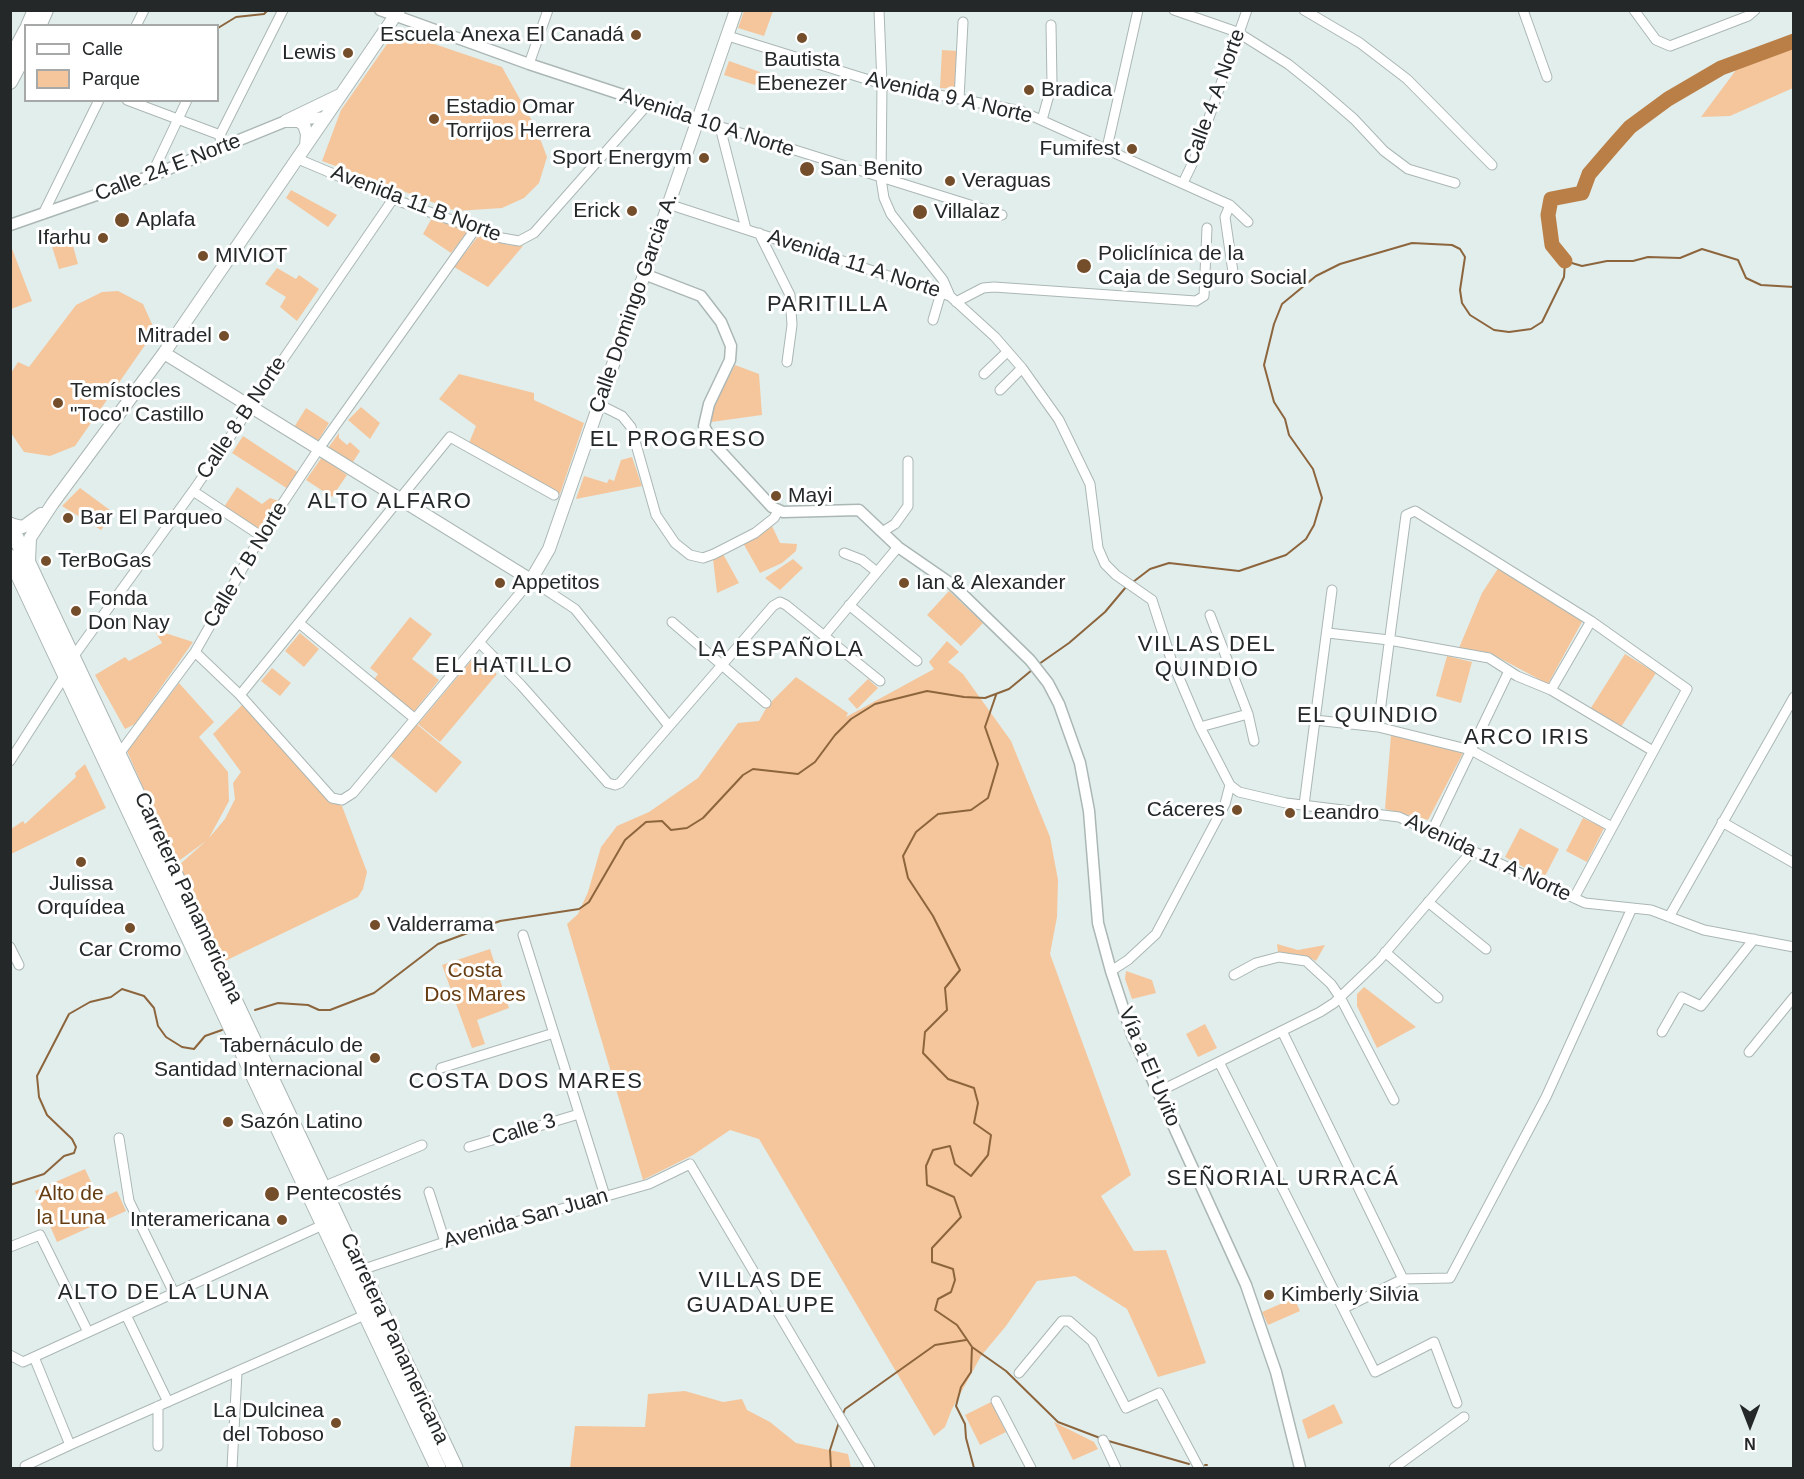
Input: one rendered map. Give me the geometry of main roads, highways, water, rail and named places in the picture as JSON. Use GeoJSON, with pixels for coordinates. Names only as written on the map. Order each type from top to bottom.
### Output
{"type":"FeatureCollection","features":[{"type":"Feature","properties":{"kind":"highway","name":"Carretera Panamericana"},"geometry":{"type":"LineString","coordinates":[[10,524],[16,563],[100,749],[438,1468]]}},
{"type":"Feature","properties":{"kind":"highway"},"geometry":{"type":"LineString","coordinates":[[10,544],[16,563]]}},
{"type":"Feature","properties":{"kind":"highway","name":"Carretera Panamericana"},"geometry":{"type":"LineString","coordinates":[[16,563],[23,569],[48,619],[64,638],[455,1468]]}},
{"type":"Feature","properties":{"kind":"highway"},"geometry":{"type":"LineString","coordinates":[[73,657],[72,671],[97,726],[100,749]]}},
{"type":"Feature","properties":{"kind":"highway"},"geometry":{"type":"LineString","coordinates":[[304,1148],[309,1172],[326,1210],[324,1224],[336,1230],[359,1264]]}},
{"type":"Feature","properties":{"kind":"main road"},"geometry":{"type":"LineString","coordinates":[[29,24],[35,10]]}},
{"type":"Feature","properties":{"kind":"main road"},"geometry":{"type":"LineString","coordinates":[[40,24],[46,10]]}},
{"type":"Feature","properties":{"kind":"main road","name":"Calle Domingo Garcia A."},"geometry":{"type":"LineString","coordinates":[[164,353],[531,580],[545,560],[736,10]]}},
{"type":"Feature","properties":{"kind":"main road"},"geometry":{"type":"LineString","coordinates":[[16,563],[53,503],[164,353],[397,14]]}},
{"type":"Feature","properties":{"kind":"main road"},"geometry":{"type":"LineString","coordinates":[[10,82],[14,64],[22,48]]}},
{"type":"Feature","properties":{"kind":"main road"},"geometry":{"type":"LineString","coordinates":[[302,154],[307,134],[304,125],[300,122],[286,121],[342,94]]}},
{"type":"Feature","properties":{"kind":"main road"},"geometry":{"type":"LineString","coordinates":[[10,524],[20,527],[27,525],[53,503]]}},
{"type":"Feature","properties":{"kind":"waterway"},"geometry":{"type":"LineString","coordinates":[[219,27],[236,17],[264,14],[268,10]]}},
{"type":"Feature","properties":{"kind":"waterway"},"geometry":{"type":"LineString","coordinates":[[1565,261],[1552,245],[1548,215],[1551,199],[1582,193],[1589,174],[1630,127],[1668,99],[1721,68],[1794,41]]}},
{"type":"Feature","properties":{"kind":"waterway"},"geometry":{"type":"LineString","coordinates":[[1133,582],[1150,569],[1169,563],[1239,571],[1286,555],[1306,539],[1314,525],[1322,498],[1313,469],[1289,435],[1285,419],[1274,402],[1264,365],[1274,324],[1282,304],[1316,276],[1340,264],[1412,243],[1452,245],[1460,249],[1465,257],[1460,290],[1462,303],[1470,315],[1494,330],[1509,332],[1531,329],[1542,322],[1564,277],[1565,261],[1582,266],[1607,261],[1633,261],[1648,257],[1680,258],[1702,249],[1738,260],[1746,278],[1761,285],[1794,287]]}},
{"type":"Feature","properties":{"kind":"waterway"},"geometry":{"type":"LineString","coordinates":[[1039,664],[1069,643],[1105,612],[1126,587]]}},
{"type":"Feature","properties":{"kind":"waterway"},"geometry":{"type":"LineString","coordinates":[[255,1010],[278,1003],[308,1005],[319,1010],[330,1010],[374,993],[438,944],[500,921],[579,909],[589,902],[625,840],[646,822],[662,821],[671,830],[687,828],[703,818],[743,775],[753,769],[798,774],[815,762],[835,735],[851,719],[875,704],[927,691],[985,698],[1009,689],[1032,670]]}},
{"type":"Feature","properties":{"kind":"waterway"},"geometry":{"type":"LineString","coordinates":[[996,695],[985,727],[998,764],[988,798],[971,810],[938,814],[916,832],[903,856],[908,878],[933,916],[960,970],[945,988],[947,1010],[925,1032],[923,1053],[948,1079],[974,1088],[978,1103],[974,1123],[991,1135],[988,1155],[971,1176],[955,1164],[950,1146],[933,1150],[926,1166],[927,1185],[954,1197],[961,1217],[932,1248],[932,1262],[953,1269],[955,1280],[951,1292],[938,1299],[935,1310],[957,1325],[972,1347],[1006,1371],[1058,1422],[1100,1438]]}},
{"type":"Feature","properties":{"kind":"waterway"},"geometry":{"type":"LineString","coordinates":[[10,1185],[44,1174],[64,1156],[74,1153],[76,1147],[72,1139],[47,1115],[39,1097],[37,1076],[69,1014],[90,1002],[111,997],[122,989],[144,996],[154,1008],[158,1026],[166,1037],[182,1047],[194,1049],[205,1036],[222,1030]]}},
{"type":"Feature","properties":{"kind":"waterway"},"geometry":{"type":"LineString","coordinates":[[843,1414],[845,1409],[935,1345],[966,1340]]}},
{"type":"Feature","properties":{"kind":"waterway"},"geometry":{"type":"LineString","coordinates":[[972,1347],[971,1372],[961,1387],[956,1406],[965,1424],[966,1438],[974,1468]]}},
{"type":"Feature","properties":{"kind":"waterway"},"geometry":{"type":"LineString","coordinates":[[831,1468],[830,1450],[839,1422]]}},
{"type":"Feature","properties":{"kind":"waterway"},"geometry":{"type":"LineString","coordinates":[[1105,1440],[1189,1464]]}},
{"type":"Feature","properties":{"kind":"place","name":"Escuela Anexa El Canadá"},"geometry":{"type":"Point","coordinates":[636,35]}},
{"type":"Feature","properties":{"kind":"place","name":"Bautista Ebenezer"},"geometry":{"type":"Point","coordinates":[802,38]}},
{"type":"Feature","properties":{"kind":"place","name":"Lewis"},"geometry":{"type":"Point","coordinates":[348,53]}},
{"type":"Feature","properties":{"kind":"place","name":"Bradica"},"geometry":{"type":"Point","coordinates":[1029,90]}},
{"type":"Feature","properties":{"kind":"place","name":"Estadio Omar Torrijos Herrera"},"geometry":{"type":"Point","coordinates":[434,119]}},
{"type":"Feature","properties":{"kind":"place","name":"Fumifest"},"geometry":{"type":"Point","coordinates":[1132,149]}},
{"type":"Feature","properties":{"kind":"place","name":"Sport Energym"},"geometry":{"type":"Point","coordinates":[704,158]}},
{"type":"Feature","properties":{"kind":"place","name":"San Benito"},"geometry":{"type":"Point","coordinates":[807,169]}},
{"type":"Feature","properties":{"kind":"place","name":"Veraguas"},"geometry":{"type":"Point","coordinates":[950,181]}},
{"type":"Feature","properties":{"kind":"place","name":"Erick"},"geometry":{"type":"Point","coordinates":[632,211]}},
{"type":"Feature","properties":{"kind":"place","name":"Villalaz"},"geometry":{"type":"Point","coordinates":[920,212]}},
{"type":"Feature","properties":{"kind":"place","name":"Aplafa"},"geometry":{"type":"Point","coordinates":[122,220]}},
{"type":"Feature","properties":{"kind":"place","name":"Ifarhu"},"geometry":{"type":"Point","coordinates":[103,238]}},
{"type":"Feature","properties":{"kind":"place","name":"MIVIOT"},"geometry":{"type":"Point","coordinates":[203,256]}},
{"type":"Feature","properties":{"kind":"place","name":"Policlínica de la Caja de Seguro Social"},"geometry":{"type":"Point","coordinates":[1084,266]}},
{"type":"Feature","properties":{"kind":"place","name":"Mitradel"},"geometry":{"type":"Point","coordinates":[224,336]}},
{"type":"Feature","properties":{"kind":"place","name":"Temístocles \"Toco\" Castillo"},"geometry":{"type":"Point","coordinates":[58,403]}},
{"type":"Feature","properties":{"kind":"place","name":"Mayi"},"geometry":{"type":"Point","coordinates":[776,496]}},
{"type":"Feature","properties":{"kind":"place","name":"Bar El Parqueo"},"geometry":{"type":"Point","coordinates":[68,518]}},
{"type":"Feature","properties":{"kind":"place","name":"TerBoGas"},"geometry":{"type":"Point","coordinates":[46,561]}},
{"type":"Feature","properties":{"kind":"place","name":"Appetitos"},"geometry":{"type":"Point","coordinates":[500,583]}},
{"type":"Feature","properties":{"kind":"place","name":"Ian & Alexander"},"geometry":{"type":"Point","coordinates":[904,583]}},
{"type":"Feature","properties":{"kind":"place","name":"Fonda Don Nay"},"geometry":{"type":"Point","coordinates":[76,611]}},
{"type":"Feature","properties":{"kind":"place","name":"Cáceres"},"geometry":{"type":"Point","coordinates":[1237,810]}},
{"type":"Feature","properties":{"kind":"place","name":"Leandro"},"geometry":{"type":"Point","coordinates":[1290,813]}},
{"type":"Feature","properties":{"kind":"place","name":"Julissa Orquídea"},"geometry":{"type":"Point","coordinates":[81,862]}},
{"type":"Feature","properties":{"kind":"place","name":"Valderrama"},"geometry":{"type":"Point","coordinates":[375,925]}},
{"type":"Feature","properties":{"kind":"place","name":"Car Cromo"},"geometry":{"type":"Point","coordinates":[130,928]}},
{"type":"Feature","properties":{"kind":"place","name":"Tabernáculo de Santidad Internacional"},"geometry":{"type":"Point","coordinates":[375,1058]}},
{"type":"Feature","properties":{"kind":"place","name":"Sazón Latino"},"geometry":{"type":"Point","coordinates":[228,1122]}},
{"type":"Feature","properties":{"kind":"place","name":"Pentecostés"},"geometry":{"type":"Point","coordinates":[272,1194]}},
{"type":"Feature","properties":{"kind":"place","name":"Interamericana"},"geometry":{"type":"Point","coordinates":[282,1220]}},
{"type":"Feature","properties":{"kind":"place","name":"Kimberly Silvia"},"geometry":{"type":"Point","coordinates":[1269,1295]}},
{"type":"Feature","properties":{"kind":"place","name":"La Dulcinea del Toboso"},"geometry":{"type":"Point","coordinates":[336,1423]}},
{"type":"Feature","properties":{"kind":"district","name":"PARITILLA"},"geometry":{"type":"Point","coordinates":[828,305]}},
{"type":"Feature","properties":{"kind":"district","name":"EL PROGRESO"},"geometry":{"type":"Point","coordinates":[678,440]}},
{"type":"Feature","properties":{"kind":"district","name":"ALTO ALFARO"},"geometry":{"type":"Point","coordinates":[390,502]}},
{"type":"Feature","properties":{"kind":"district","name":"LA ESPAÑOLA"},"geometry":{"type":"Point","coordinates":[781,650]}},
{"type":"Feature","properties":{"kind":"district","name":"VILLAS DEL QUINDIO"},"geometry":{"type":"Point","coordinates":[1207,658]}},
{"type":"Feature","properties":{"kind":"district","name":"EL HATILLO"},"geometry":{"type":"Point","coordinates":[504,666]}},
{"type":"Feature","properties":{"kind":"district","name":"EL QUINDIO"},"geometry":{"type":"Point","coordinates":[1368,716]}},
{"type":"Feature","properties":{"kind":"district","name":"ARCO IRIS"},"geometry":{"type":"Point","coordinates":[1527,738]}},
{"type":"Feature","properties":{"kind":"district","name":"COSTA DOS MARES"},"geometry":{"type":"Point","coordinates":[526,1082]}},
{"type":"Feature","properties":{"kind":"district","name":"SEÑORIAL URRACÁ"},"geometry":{"type":"Point","coordinates":[1283,1179]}},
{"type":"Feature","properties":{"kind":"district","name":"ALTO DE LA LUNA"},"geometry":{"type":"Point","coordinates":[164,1293]}},
{"type":"Feature","properties":{"kind":"district","name":"VILLAS DE GUADALUPE"},"geometry":{"type":"Point","coordinates":[761,1294]}},
{"type":"Feature","properties":{"kind":"park label","name":"Costa Dos Mares"},"geometry":{"type":"Point","coordinates":[475,983]}},
{"type":"Feature","properties":{"kind":"park label","name":"Alto de la Luna"},"geometry":{"type":"Point","coordinates":[71,1206]}}]}
